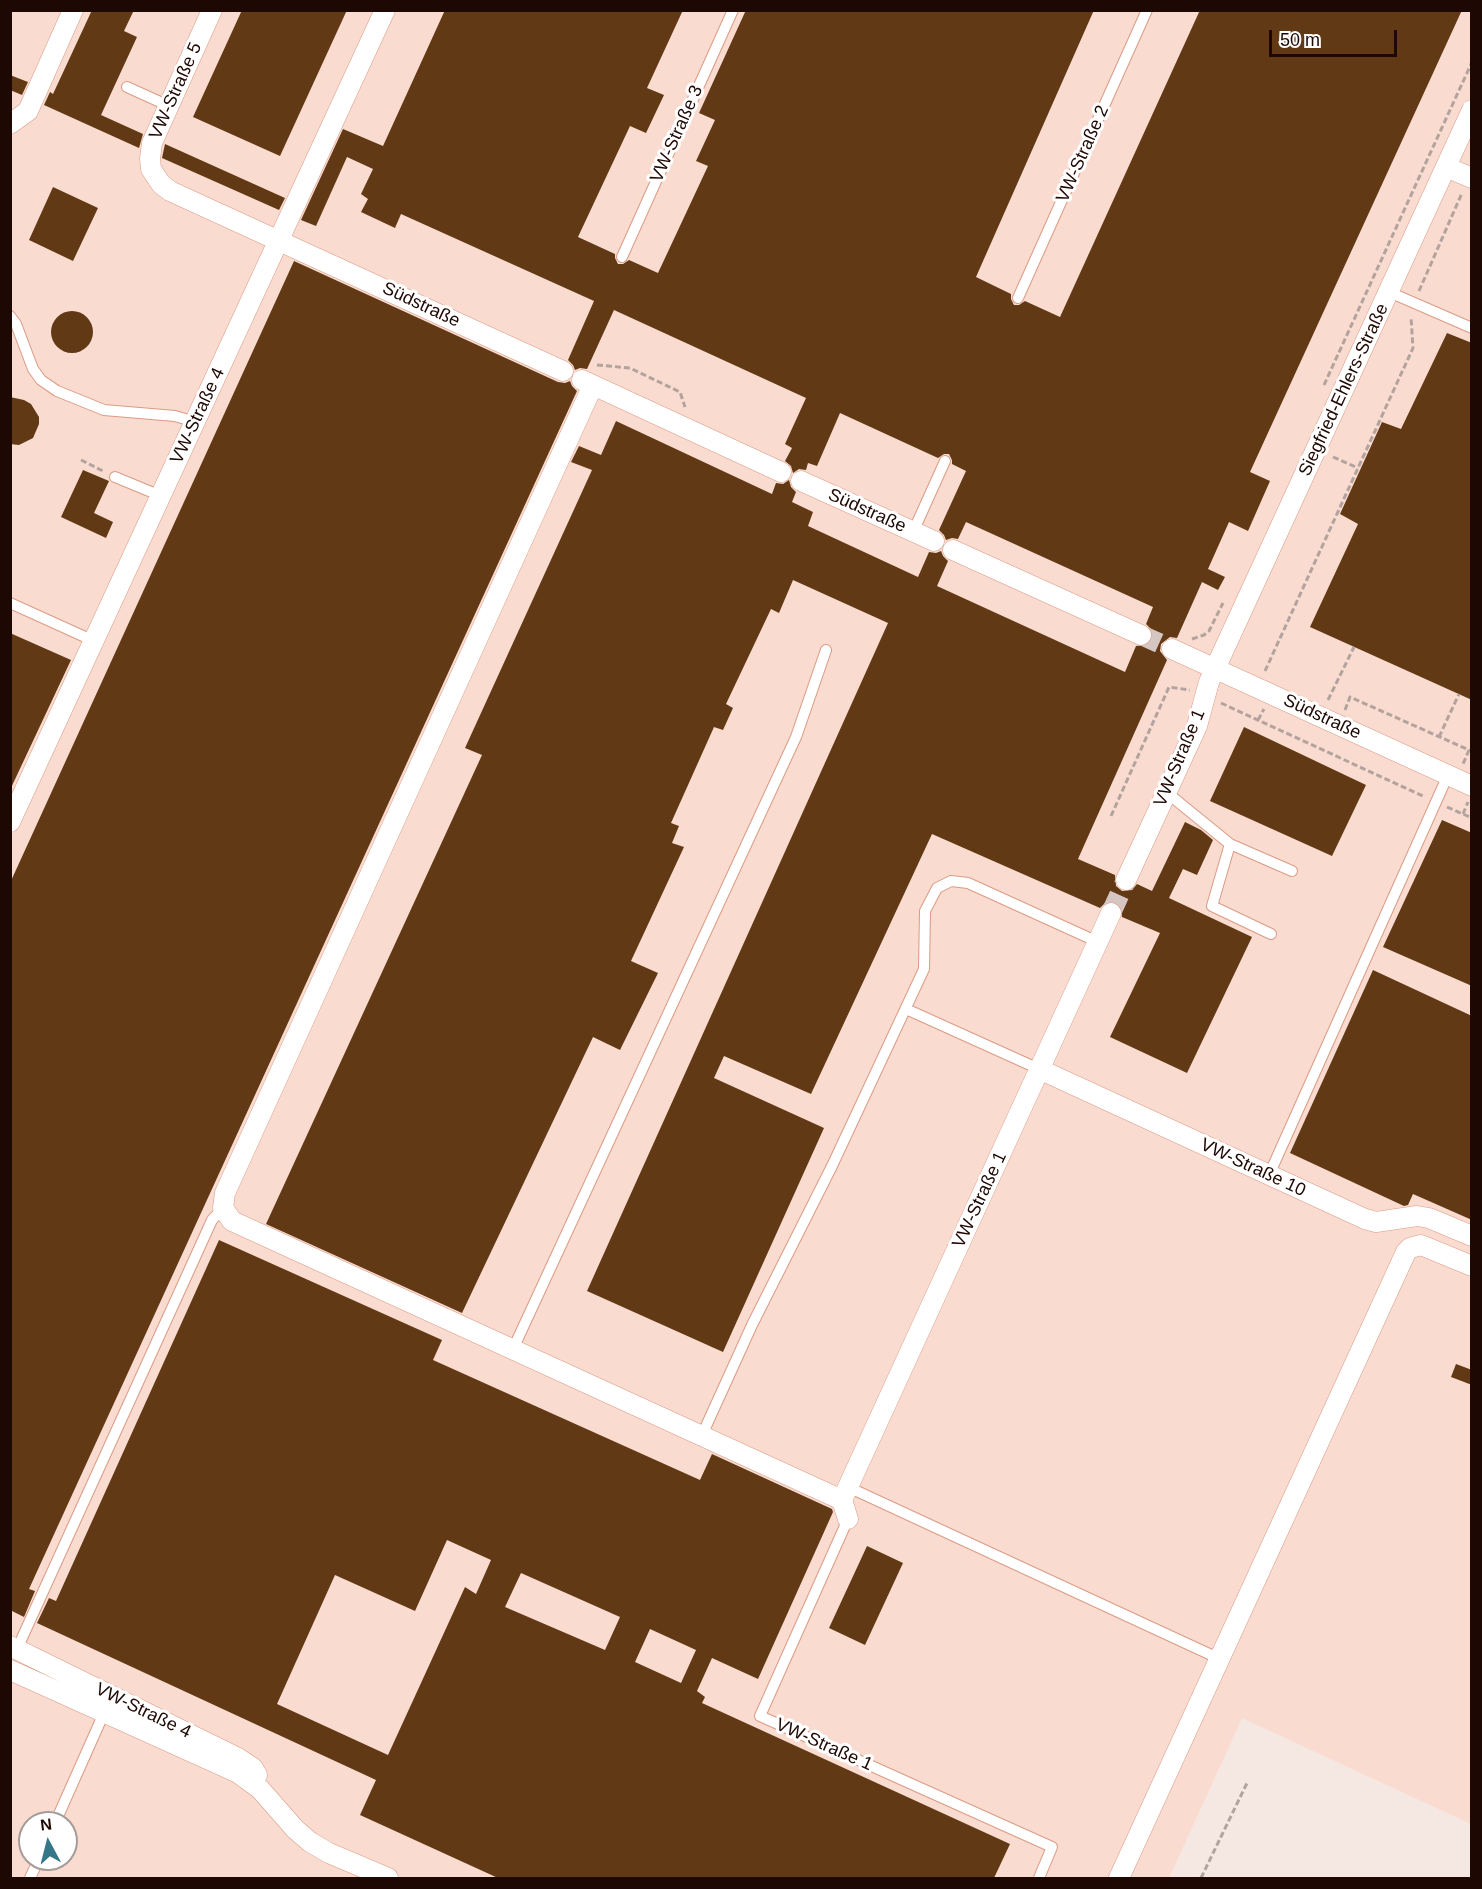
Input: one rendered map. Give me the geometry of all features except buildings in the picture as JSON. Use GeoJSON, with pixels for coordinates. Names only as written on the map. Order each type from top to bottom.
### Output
{"type":"FeatureCollection","features":[{"type":"Feature","properties":{"kind":"street"},"geometry":{"type":"LineString","coordinates":[[10,124],[28,111],[73,10]]}},
{"type":"Feature","properties":{"kind":"street","name":"VW-Straße 5"},"geometry":{"type":"LineString","coordinates":[[212,10],[150,151],[151,169],[161,184],[170,190],[279,240]]}},
{"type":"Feature","properties":{"kind":"street","name":"VW-Straße 4"},"geometry":{"type":"LineString","coordinates":[[13,811],[94,641],[385,10]]}},
{"type":"Feature","properties":{"kind":"street","name":"Siegfried-Ehlers-Straße"},"geometry":{"type":"LineString","coordinates":[[1216,669],[1472,110]]}},
{"type":"Feature","properties":{"kind":"street"},"geometry":{"type":"LineString","coordinates":[[1446,167],[1468,183]]}},
{"type":"Feature","properties":{"kind":"street","name":"Südstraße"},"geometry":{"type":"LineString","coordinates":[[279,240],[563,371]]}},
{"type":"Feature","properties":{"kind":"street"},"geometry":{"type":"LineString","coordinates":[[781,472],[589,376],[234,1171],[225,1193],[223,1209],[232,1221],[846,1502]]}},
{"type":"Feature","properties":{"kind":"street","name":"Südstraße"},"geometry":{"type":"LineString","coordinates":[[801,481],[934,541]]}},
{"type":"Feature","properties":{"kind":"street"},"geometry":{"type":"LineString","coordinates":[[953,550],[1141,634]]}},
{"type":"Feature","properties":{"kind":"street","name":"Südstraße"},"geometry":{"type":"LineString","coordinates":[[1179,644],[1216,669],[1455,771],[1472,786]]}},
{"type":"Feature","properties":{"kind":"street","name":"VW-Straße 1"},"geometry":{"type":"LineString","coordinates":[[1126,880],[1197,726],[1205,696],[1216,669]]}},
{"type":"Feature","properties":{"kind":"street","name":"VW-Straße 1"},"geometry":{"type":"LineString","coordinates":[[846,1502],[1112,913]]}},
{"type":"Feature","properties":{"kind":"street","name":"VW-Straße 10"},"geometry":{"type":"LineString","coordinates":[[1040,1069],[1365,1219],[1376,1222],[1417,1216],[1429,1218],[1472,1236]]}},
{"type":"Feature","properties":{"kind":"street"},"geometry":{"type":"LineString","coordinates":[[1119,1878],[1406,1252],[1410,1248],[1421,1245],[1472,1266]]}},
{"type":"Feature","properties":{"kind":"street","name":"VW-Straße 4"},"geometry":{"type":"LineString","coordinates":[[14,1648],[238,1758],[253,1768],[258,1777],[260,1789]]}},
{"type":"Feature","properties":{"kind":"street"},"geometry":{"type":"LineString","coordinates":[[10,1670],[238,1773],[260,1789],[295,1829],[310,1842],[329,1853],[388,1878]]}},
{"type":"Feature","properties":{"kind":"lane","name":"VW-Straße 3"},"geometry":{"type":"LineString","coordinates":[[622,257],[733,10]]}},
{"type":"Feature","properties":{"kind":"lane","name":"VW-Straße 2"},"geometry":{"type":"LineString","coordinates":[[1018,298],[1147,10]]}},
{"type":"Feature","properties":{"kind":"lane"},"geometry":{"type":"LineString","coordinates":[[127,87],[169,106]]}},
{"type":"Feature","properties":{"kind":"lane"},"geometry":{"type":"LineString","coordinates":[[1389,292],[1472,328]]}},
{"type":"Feature","properties":{"kind":"lane"},"geometry":{"type":"LineString","coordinates":[[10,316],[16,324],[33,369],[41,380],[57,391],[104,410],[175,417],[195,422]]}},
{"type":"Feature","properties":{"kind":"lane"},"geometry":{"type":"LineString","coordinates":[[913,532],[945,461]]}},
{"type":"Feature","properties":{"kind":"lane"},"geometry":{"type":"LineString","coordinates":[[115,477],[161,496]]}},
{"type":"Feature","properties":{"kind":"lane"},"geometry":{"type":"LineString","coordinates":[[10,603],[94,641]]}},
{"type":"Feature","properties":{"kind":"lane"},"geometry":{"type":"LineString","coordinates":[[513,1349],[796,737],[826,650]]}},
{"type":"Feature","properties":{"kind":"lane"},"geometry":{"type":"LineString","coordinates":[[1269,1175],[1436,802],[1455,771]]}},
{"type":"Feature","properties":{"kind":"lane"},"geometry":{"type":"LineString","coordinates":[[1167,792],[1230,844],[1292,871]]}},
{"type":"Feature","properties":{"kind":"lane"},"geometry":{"type":"LineString","coordinates":[[1230,844],[1212,906],[1271,934]]}},
{"type":"Feature","properties":{"kind":"lane"},"geometry":{"type":"LineString","coordinates":[[702,1435],[752,1325],[832,1166],[924,969],[925,911],[932,896],[944,884],[959,881],[968,883],[1098,942]]}},
{"type":"Feature","properties":{"kind":"lane"},"geometry":{"type":"LineString","coordinates":[[906,1009],[1040,1069]]}},
{"type":"Feature","properties":{"kind":"lane"},"geometry":{"type":"LineString","coordinates":[[14,1648],[212,1221],[223,1209]]}},
{"type":"Feature","properties":{"kind":"lane"},"geometry":{"type":"LineString","coordinates":[[846,1502],[1220,1659]]}},
{"type":"Feature","properties":{"kind":"lane","name":"VW-Straße 1"},"geometry":{"type":"LineString","coordinates":[[846,1502],[760,1716],[1052,1847],[1038,1878]]}},
{"type":"Feature","properties":{"kind":"lane"},"geometry":{"type":"LineString","coordinates":[[60,1811],[104,1713]]}},
{"type":"Feature","properties":{"kind":"path"},"geometry":{"type":"LineString","coordinates":[[1322,390],[1472,62]]}},
{"type":"Feature","properties":{"kind":"path"},"geometry":{"type":"LineString","coordinates":[[1263,676],[1413,348],[1411,309],[1468,183]]}},
{"type":"Feature","properties":{"kind":"path"},"geometry":{"type":"LineString","coordinates":[[589,376],[630,368],[680,392],[687,414]]}},
{"type":"Feature","properties":{"kind":"path"},"geometry":{"type":"LineString","coordinates":[[81,460],[115,477]]}},
{"type":"Feature","properties":{"kind":"path"},"geometry":{"type":"LineString","coordinates":[[1179,644],[1209,631],[1225,599]]}},
{"type":"Feature","properties":{"kind":"path"},"geometry":{"type":"LineString","coordinates":[[1326,704],[1354,647]]}},
{"type":"Feature","properties":{"kind":"path"},"geometry":{"type":"LineString","coordinates":[[1111,816],[1169,687],[1187,688],[1472,818]]}},
{"type":"Feature","properties":{"kind":"path"},"geometry":{"type":"LineString","coordinates":[[1439,737],[1459,694]]}},
{"type":"Feature","properties":{"kind":"path"},"geometry":{"type":"LineString","coordinates":[[1344,712],[1350,697],[1469,750],[1455,771]]}},
{"type":"Feature","properties":{"kind":"path"},"geometry":{"type":"LineString","coordinates":[[1201,1878],[1248,1781]]}},
{"type":"Feature","properties":{"kind":"shaded area"},"geometry":{"type":"Polygon","coordinates":[[[11,11],[1471,11],[1471,1824],[1242,1718],[1169,1878],[11,1878],[11,11]]]}},
{"type":"Feature","properties":{"kind":"tunnel"},"geometry":{"type":"LineString","coordinates":[[1141,635],[1172,649]]}},
{"type":"Feature","properties":{"kind":"tunnel"},"geometry":{"type":"LineString","coordinates":[[1111,913],[1126,880]]}}]}
